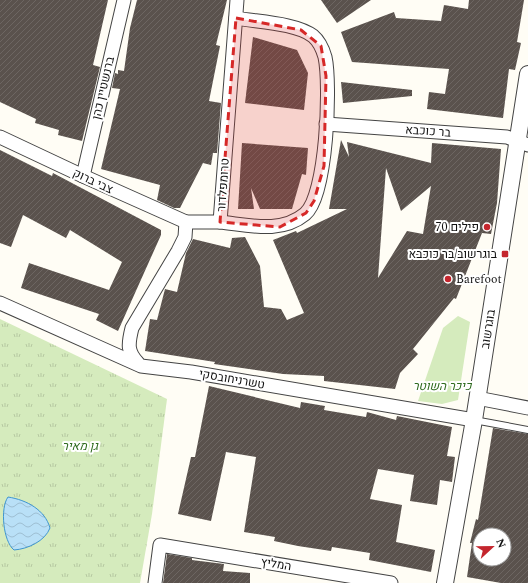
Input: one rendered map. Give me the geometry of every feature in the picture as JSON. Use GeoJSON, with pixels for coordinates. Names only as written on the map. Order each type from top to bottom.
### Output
{"type":"FeatureCollection","features":[{"type":"Feature","properties":{"kind":"street","name":"ברנשטיין כהן"},"geometry":{"type":"LineString","coordinates":[[83,176],[124,0]]}},
{"type":"Feature","properties":{"kind":"street","name":"טרומפלדור"},"geometry":{"type":"LineString","coordinates":[[186,222],[220,222],[237,0]]}},
{"type":"Feature","properties":{"kind":"street"},"geometry":{"type":"LineString","coordinates":[[220,222],[258,226],[280,226],[306,213],[318,190],[324,166],[326,124],[325,57],[321,46],[313,37],[301,30],[236,18]]}},
{"type":"Feature","properties":{"kind":"street","name":"בוגרשוב"},"geometry":{"type":"LineString","coordinates":[[445,583],[523,143],[528,74]]}},
{"type":"Feature","properties":{"kind":"street","name":"בר כוכבא"},"geometry":{"type":"LineString","coordinates":[[326,124],[507,137],[523,143]]}},
{"type":"Feature","properties":{"kind":"street","name":"צבי ברוק"},"geometry":{"type":"LineString","coordinates":[[0,136],[83,176],[186,222]]}},
{"type":"Feature","properties":{"kind":"street"},"geometry":{"type":"LineString","coordinates":[[141,366],[129,351],[128,343],[132,328],[185,237],[186,222]]}},
{"type":"Feature","properties":{"kind":"street","name":"טשרניחובסקי"},"geometry":{"type":"LineString","coordinates":[[0,303],[141,366],[191,372],[474,420]]}},
{"type":"Feature","properties":{"kind":"street"},"geometry":{"type":"LineString","coordinates":[[477,398],[528,408]]}},
{"type":"Feature","properties":{"kind":"street","name":"המליץ"},"geometry":{"type":"LineString","coordinates":[[155,583],[160,545],[391,583]]}},
{"type":"Feature","properties":{"kind":"lane"},"geometry":{"type":"LineString","coordinates":[[474,420],[528,430]]}},
{"type":"Feature","properties":{"kind":"highlighted area"},"geometry":{"type":"Polygon","coordinates":[[[236,18],[301,30],[321,46],[326,76],[324,166],[314,201],[306,213],[280,227],[220,222],[236,18]]]}},
{"type":"Feature","properties":{"kind":"green space","name":"כיכר השוטר"},"geometry":{"type":"Polygon","coordinates":[[[458,316],[470,322],[458,400],[442,404],[418,401],[443,328],[458,316]]]}},
{"type":"Feature","properties":{"kind":"green space","name":"גן מאיר"},"geometry":{"type":"Polygon","coordinates":[[[0,319],[167,399],[152,514],[140,583],[0,583],[0,319]]]}},
{"type":"Feature","properties":{"kind":"water"},"geometry":{"type":"Polygon","coordinates":[[[8,497],[28,503],[40,511],[48,522],[50,528],[48,533],[35,544],[14,550],[10,546],[5,532],[3,516],[8,497]]]}},
{"type":"Feature","properties":{"kind":"building"},"geometry":{"type":"Polygon","coordinates":[[[0,0],[108,0],[93,65],[100,67],[82,141],[58,135],[59,130],[35,123],[36,119],[0,102],[0,0]]]}},
{"type":"Feature","properties":{"kind":"building"},"geometry":{"type":"Polygon","coordinates":[[[137,0],[227,0],[216,45],[220,46],[209,101],[221,103],[217,153],[213,153],[211,165],[203,163],[180,208],[174,208],[157,200],[160,185],[101,169],[120,89],[112,88],[115,73],[118,74],[118,70],[124,71],[130,28],[137,0]]]}},
{"type":"Feature","properties":{"kind":"building"},"geometry":{"type":"Polygon","coordinates":[[[321,0],[371,0],[337,23],[321,0]]]}},
{"type":"Feature","properties":{"kind":"building"},"geometry":{"type":"Polygon","coordinates":[[[469,0],[524,0],[517,42],[521,43],[515,70],[509,69],[503,118],[427,109],[429,92],[445,94],[449,69],[352,62],[341,32],[394,12],[396,18],[441,21],[444,5],[468,9],[469,0]]]}},
{"type":"Feature","properties":{"kind":"building"},"geometry":{"type":"Polygon","coordinates":[[[253,37],[297,50],[308,73],[304,110],[245,103],[253,37]]]}},
{"type":"Feature","properties":{"kind":"building"},"geometry":{"type":"Polygon","coordinates":[[[341,82],[412,90],[412,96],[343,103],[341,82]]]}},
{"type":"Feature","properties":{"kind":"building"},"geometry":{"type":"Polygon","coordinates":[[[341,140],[349,157],[347,142],[431,163],[432,143],[501,149],[497,203],[491,234],[482,233],[456,299],[454,298],[413,349],[418,354],[400,373],[395,389],[324,381],[324,376],[283,374],[214,364],[215,362],[145,351],[150,319],[157,320],[165,289],[177,292],[186,253],[193,239],[230,248],[232,238],[245,237],[260,266],[264,307],[281,309],[287,320],[304,313],[273,240],[296,231],[297,233],[347,209],[329,209],[341,140]],[[386,168],[378,278],[407,231],[423,234],[431,186],[401,211],[386,168]]]}},
{"type":"Feature","properties":{"kind":"building"},"geometry":{"type":"Polygon","coordinates":[[[242,143],[308,148],[306,175],[302,174],[292,209],[260,209],[251,188],[254,209],[238,209],[242,143]]]}},
{"type":"Feature","properties":{"kind":"building"},"geometry":{"type":"Polygon","coordinates":[[[0,150],[52,176],[53,173],[161,230],[161,235],[118,331],[96,320],[99,314],[21,288],[29,263],[109,290],[122,262],[70,230],[66,238],[23,215],[11,247],[0,243],[0,150]]]}},
{"type":"Feature","properties":{"kind":"building"},"geometry":{"type":"Polygon","coordinates":[[[209,386],[300,408],[301,402],[325,406],[324,410],[366,417],[367,412],[396,420],[397,416],[452,427],[447,456],[455,457],[452,482],[440,480],[437,505],[410,501],[414,475],[378,469],[370,499],[402,505],[396,542],[435,550],[431,572],[369,560],[370,553],[332,547],[331,551],[298,546],[274,541],[275,537],[244,532],[256,457],[226,452],[211,521],[178,514],[191,457],[195,457],[209,386]]]}},
{"type":"Feature","properties":{"kind":"building"},"geometry":{"type":"Polygon","coordinates":[[[493,428],[528,434],[528,583],[501,583],[467,577],[472,543],[472,567],[512,567],[512,527],[474,527],[476,519],[478,520],[493,428]]]}},
{"type":"Feature","properties":{"kind":"building"},"geometry":{"type":"Polygon","coordinates":[[[167,554],[192,558],[192,560],[224,564],[223,571],[250,573],[250,583],[163,583],[167,554]]]}},
{"type":"Feature","properties":{"kind":"place","name":"70 פילים"},"geometry":{"type":"Point","coordinates":[487,227]}},
{"type":"Feature","properties":{"kind":"place","name":"בוגרשוב/בר כוכבא"},"geometry":{"type":"Point","coordinates":[505,254]}},
{"type":"Feature","properties":{"kind":"place","name":"Barefoot"},"geometry":{"type":"Point","coordinates":[448,279]}}]}
